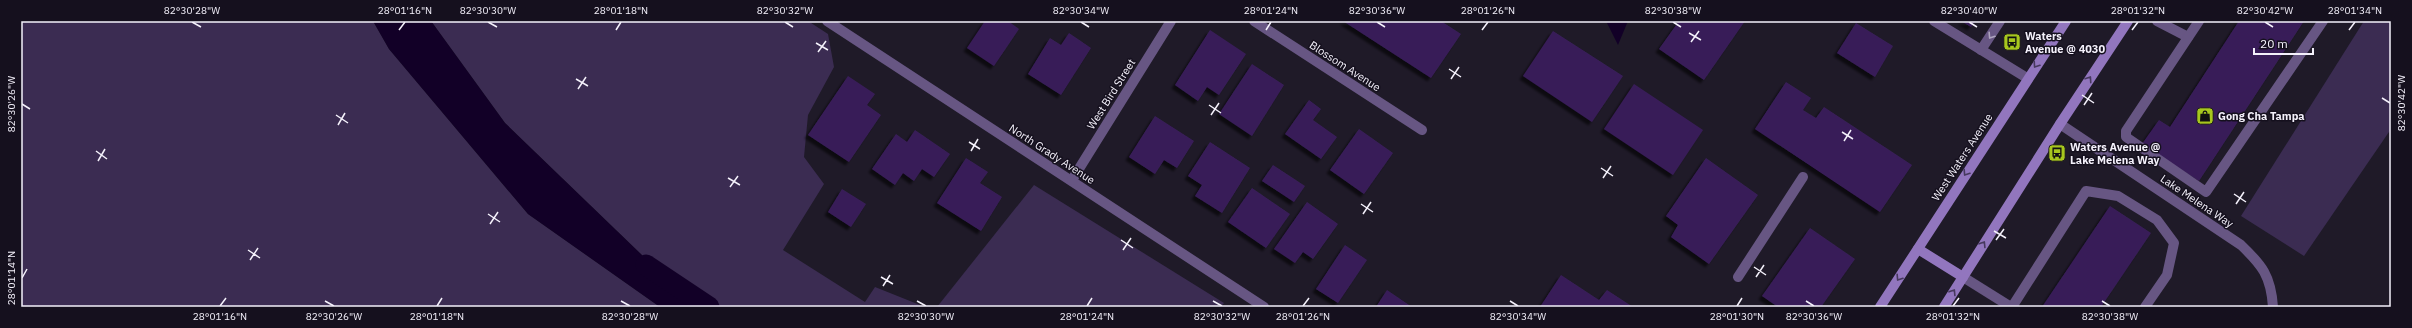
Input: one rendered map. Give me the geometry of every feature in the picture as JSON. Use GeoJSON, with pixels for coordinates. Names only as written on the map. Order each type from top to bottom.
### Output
{"type":"FeatureCollection","features":[{"type":"Feature","properties":{"kind":"main road","name":"West Waters Avenue"},"geometry":{"type":"LineString","coordinates":[[1880,307],[2027,78],[2066,21]]}},
{"type":"Feature","properties":{"kind":"main road"},"geometry":{"type":"LineString","coordinates":[[1944,307],[2060,124],[2128,21]]}},
{"type":"Feature","properties":{"kind":"main road"},"geometry":{"type":"LineString","coordinates":[[1918,249],[1963,277]]}},
{"type":"Feature","properties":{"kind":"street","name":"North Grady Avenue"},"geometry":{"type":"LineString","coordinates":[[827,21],[1264,307]]}},
{"type":"Feature","properties":{"kind":"street","name":"West Bird Street"},"geometry":{"type":"LineString","coordinates":[[1072,180],[1171,21]]}},
{"type":"Feature","properties":{"kind":"street","name":"Blossom Avenue"},"geometry":{"type":"LineString","coordinates":[[1254,21],[1422,130]]}},
{"type":"Feature","properties":{"kind":"street"},"geometry":{"type":"LineString","coordinates":[[1934,21],[2027,78]]}},
{"type":"Feature","properties":{"kind":"street"},"geometry":{"type":"LineString","coordinates":[[1981,50],[2000,21]]}},
{"type":"Feature","properties":{"kind":"street"},"geometry":{"type":"LineString","coordinates":[[2157,21],[2188,37]]}},
{"type":"Feature","properties":{"kind":"street"},"geometry":{"type":"LineString","coordinates":[[2199,21],[2126,131],[2126,137],[2206,192],[2323,21]]}},
{"type":"Feature","properties":{"kind":"street","name":"Lake Melena Way"},"geometry":{"type":"LineString","coordinates":[[2060,124],[2241,245],[2261,264],[2272,293],[2273,307]]}},
{"type":"Feature","properties":{"kind":"street"},"geometry":{"type":"LineString","coordinates":[[1738,277],[1803,177]]}},
{"type":"Feature","properties":{"kind":"street"},"geometry":{"type":"LineString","coordinates":[[1963,277],[2011,307],[2086,191],[2118,196],[2157,220],[2174,244],[2167,275],[2145,307]]}},
{"type":"Feature","properties":{"kind":"shaded area"},"geometry":{"type":"Polygon","coordinates":[[[21,21],[373,21],[389,49],[528,214],[660,307],[21,307],[21,21]]]}},
{"type":"Feature","properties":{"kind":"shaded area"},"geometry":{"type":"Polygon","coordinates":[[[373,21],[431,21],[505,123],[673,285],[707,307],[660,307],[528,214],[389,49],[373,21]]]}},
{"type":"Feature","properties":{"kind":"shaded area"},"geometry":{"type":"Polygon","coordinates":[[[431,21],[808,21],[828,34],[834,67],[808,115],[804,157],[824,184],[783,250],[865,302],[875,287],[925,307],[707,307],[673,285],[505,123],[431,21]]]}},
{"type":"Feature","properties":{"kind":"shaded area"},"geometry":{"type":"Polygon","coordinates":[[[1606,21],[1628,21],[1618,45],[1606,21]]]}},
{"type":"Feature","properties":{"kind":"shaded area"},"geometry":{"type":"Polygon","coordinates":[[[2364,21],[2391,21],[2391,129],[2304,256],[2241,216],[2364,21]]]}},
{"type":"Feature","properties":{"kind":"shaded area"},"geometry":{"type":"Polygon","coordinates":[[[1034,185],[1224,303],[1221,307],[937,307],[1034,185]]]}},
{"type":"Feature","properties":{"kind":"building"},"geometry":{"type":"Polygon","coordinates":[[[985,21],[1008,21],[1019,29],[994,66],[967,48],[985,21]]]}},
{"type":"Feature","properties":{"kind":"building"},"geometry":{"type":"Polygon","coordinates":[[[1343,21],[1441,21],[1461,34],[1431,78],[1343,21]]]}},
{"type":"Feature","properties":{"kind":"building"},"geometry":{"type":"Polygon","coordinates":[[[1679,21],[1745,21],[1704,80],[1659,49],[1679,21]]]}},
{"type":"Feature","properties":{"kind":"building"},"geometry":{"type":"Polygon","coordinates":[[[1961,21],[1975,21],[1971,27],[1961,21]]]}},
{"type":"Feature","properties":{"kind":"building"},"geometry":{"type":"Polygon","coordinates":[[[2239,21],[2304,21],[2199,181],[2142,144],[2159,120],[2170,127],[2239,21]]]}},
{"type":"Feature","properties":{"kind":"building"},"geometry":{"type":"Polygon","coordinates":[[[1856,23],[1893,46],[1875,77],[1837,53],[1856,23]]]}},
{"type":"Feature","properties":{"kind":"building"},"geometry":{"type":"Polygon","coordinates":[[[1210,30],[1246,54],[1219,95],[1207,87],[1198,101],[1175,85],[1210,30]]]}},
{"type":"Feature","properties":{"kind":"building"},"geometry":{"type":"Polygon","coordinates":[[[1553,31],[1623,76],[1592,122],[1523,76],[1553,31]]]}},
{"type":"Feature","properties":{"kind":"building"},"geometry":{"type":"Polygon","coordinates":[[[1069,33],[1091,48],[1061,95],[1028,74],[1050,38],[1061,45],[1069,33]]]}},
{"type":"Feature","properties":{"kind":"building"},"geometry":{"type":"Polygon","coordinates":[[[1252,64],[1284,85],[1252,136],[1219,114],[1252,64]]]}},
{"type":"Feature","properties":{"kind":"building"},"geometry":{"type":"Polygon","coordinates":[[[848,76],[875,94],[867,105],[881,115],[849,162],[808,135],[848,76]]]}},
{"type":"Feature","properties":{"kind":"building"},"geometry":{"type":"Polygon","coordinates":[[[1786,82],[1811,98],[1803,110],[1816,118],[1824,107],[1912,165],[1880,212],[1755,129],[1786,82]]]}},
{"type":"Feature","properties":{"kind":"building"},"geometry":{"type":"Polygon","coordinates":[[[1634,84],[1703,130],[1673,175],[1604,129],[1634,84]]]}},
{"type":"Feature","properties":{"kind":"building"},"geometry":{"type":"Polygon","coordinates":[[[1309,100],[1321,109],[1313,120],[1337,137],[1321,159],[1285,134],[1309,100]]]}},
{"type":"Feature","properties":{"kind":"building"},"geometry":{"type":"Polygon","coordinates":[[[1155,116],[1194,141],[1177,168],[1164,160],[1155,174],[1129,157],[1155,116]]]}},
{"type":"Feature","properties":{"kind":"building"},"geometry":{"type":"Polygon","coordinates":[[[1359,129],[1393,153],[1364,194],[1330,170],[1359,129]]]}},
{"type":"Feature","properties":{"kind":"building"},"geometry":{"type":"Polygon","coordinates":[[[915,130],[950,154],[934,177],[922,169],[914,181],[903,173],[895,185],[872,169],[896,134],[907,142],[915,130]]]}},
{"type":"Feature","properties":{"kind":"building"},"geometry":{"type":"Polygon","coordinates":[[[1210,142],[1250,168],[1222,213],[1195,196],[1202,185],[1188,176],[1210,142]]]}},
{"type":"Feature","properties":{"kind":"building"},"geometry":{"type":"Polygon","coordinates":[[[966,158],[988,172],[980,183],[1002,197],[981,231],[937,203],[966,158]]]}},
{"type":"Feature","properties":{"kind":"building"},"geometry":{"type":"Polygon","coordinates":[[[1706,158],[1758,195],[1709,264],[1671,237],[1678,225],[1666,216],[1706,158]]]}},
{"type":"Feature","properties":{"kind":"building"},"geometry":{"type":"Polygon","coordinates":[[[1273,165],[1305,186],[1294,202],[1262,181],[1273,165]]]}},
{"type":"Feature","properties":{"kind":"building"},"geometry":{"type":"Polygon","coordinates":[[[1252,188],[1290,214],[1266,248],[1228,222],[1252,188]]]}},
{"type":"Feature","properties":{"kind":"building"},"geometry":{"type":"Polygon","coordinates":[[[842,189],[866,204],[851,227],[828,212],[842,189]]]}},
{"type":"Feature","properties":{"kind":"building"},"geometry":{"type":"Polygon","coordinates":[[[1307,202],[1338,224],[1313,259],[1303,252],[1295,263],[1274,249],[1307,202]]]}},
{"type":"Feature","properties":{"kind":"building"},"geometry":{"type":"Polygon","coordinates":[[[2110,206],[2151,233],[2101,307],[2042,307],[2110,206]]]}},
{"type":"Feature","properties":{"kind":"building"},"geometry":{"type":"Polygon","coordinates":[[[1810,228],[1855,259],[1821,307],[1778,307],[1762,296],[1810,228]]]}},
{"type":"Feature","properties":{"kind":"building"},"geometry":{"type":"Polygon","coordinates":[[[1345,245],[1367,260],[1338,303],[1316,289],[1345,245]]]}},
{"type":"Feature","properties":{"kind":"building"},"geometry":{"type":"Polygon","coordinates":[[[1561,275],[1599,300],[1607,290],[1633,307],[1540,307],[1561,275]]]}},
{"type":"Feature","properties":{"kind":"building"},"geometry":{"type":"Polygon","coordinates":[[[1387,290],[1412,307],[1376,307],[1387,290]]]}},
{"type":"Feature","properties":{"kind":"waterway"},"geometry":{"type":"LineString","coordinates":[[646,265],[709,307]]}},
{"type":"Feature","properties":{"kind":"place","name":"Waters Avenue @ 4030"},"geometry":{"type":"Point","coordinates":[2012,42]}},
{"type":"Feature","properties":{"kind":"place","name":"Gong Cha Tampa"},"geometry":{"type":"Point","coordinates":[2205,116]}},
{"type":"Feature","properties":{"kind":"place","name":"Waters Avenue @ Lake Melena Way"},"geometry":{"type":"Point","coordinates":[2057,153]}}]}
